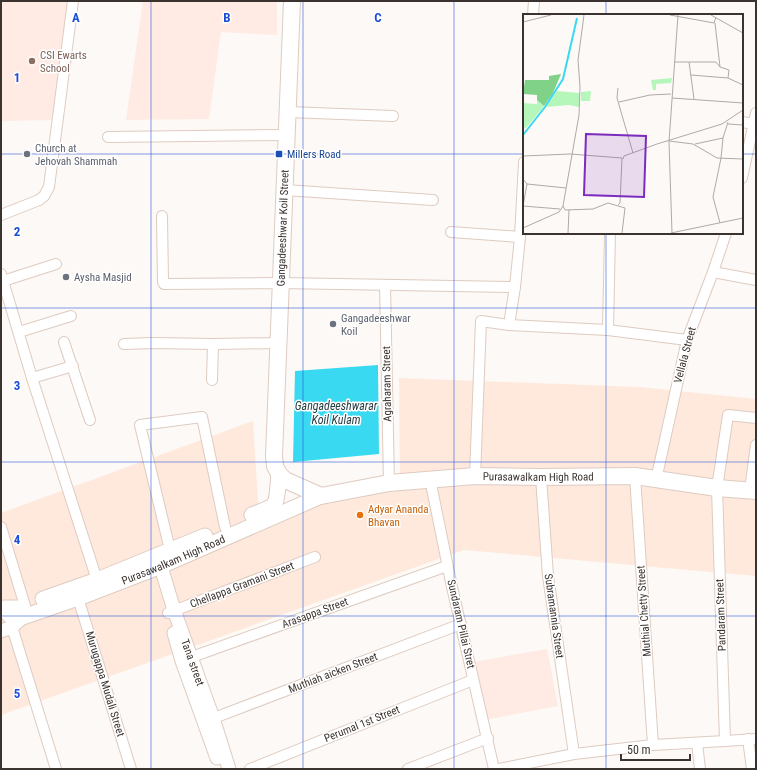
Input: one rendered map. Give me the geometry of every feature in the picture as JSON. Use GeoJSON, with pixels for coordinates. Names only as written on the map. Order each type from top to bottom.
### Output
{"type":"FeatureCollection","features":[{"type":"Feature","properties":{"kind":"main road","name":"Gangadeeshwar Koil Street"},"geometry":{"type":"LineString","coordinates":[[274,456],[292,1]]}},
{"type":"Feature","properties":{"kind":"main road","name":"Purasawalkam High Road"},"geometry":{"type":"LineString","coordinates":[[12,616],[78,598],[161,560],[225,527],[268,508],[275,503],[277,493],[278,474],[274,456]]}},
{"type":"Feature","properties":{"kind":"main road"},"geometry":{"type":"LineString","coordinates":[[278,474],[286,480],[321,496]]}},
{"type":"Feature","properties":{"kind":"main road","name":"Purasawalkam High Road"},"geometry":{"type":"LineString","coordinates":[[12,616],[97,580],[161,560],[321,496],[389,483],[475,476],[635,476],[717,488],[753,491]]}},
{"type":"Feature","properties":{"kind":"street"},"geometry":{"type":"LineString","coordinates":[[1,215],[39,200],[44,196],[49,187],[73,1]]}},
{"type":"Feature","properties":{"kind":"street"},"geometry":{"type":"LineString","coordinates":[[533,14],[534,1]]}},
{"type":"Feature","properties":{"kind":"street"},"geometry":{"type":"LineString","coordinates":[[288,112],[393,116]]}},
{"type":"Feature","properties":{"kind":"street"},"geometry":{"type":"LineString","coordinates":[[743,167],[745,146],[754,124],[756,113]]}},
{"type":"Feature","properties":{"kind":"street"},"geometry":{"type":"LineString","coordinates":[[743,122],[754,124]]}},
{"type":"Feature","properties":{"kind":"street"},"geometry":{"type":"LineString","coordinates":[[108,137],[287,135]]}},
{"type":"Feature","properties":{"kind":"street"},"geometry":{"type":"LineString","coordinates":[[509,325],[515,288],[523,188]]}},
{"type":"Feature","properties":{"kind":"street"},"geometry":{"type":"LineString","coordinates":[[285,190],[433,200]]}},
{"type":"Feature","properties":{"kind":"street"},"geometry":{"type":"LineString","coordinates":[[162,216],[164,284],[281,283],[515,288]]}},
{"type":"Feature","properties":{"kind":"street"},"geometry":{"type":"LineString","coordinates":[[451,232],[520,237]]}},
{"type":"Feature","properties":{"kind":"street"},"geometry":{"type":"LineString","coordinates":[[608,330],[610,234]]}},
{"type":"Feature","properties":{"kind":"street","name":"Vellala Street"},"geometry":{"type":"LineString","coordinates":[[656,480],[687,340],[726,234]]}},
{"type":"Feature","properties":{"kind":"street"},"geometry":{"type":"LineString","coordinates":[[56,264],[2,278],[5,304],[19,332],[32,378],[97,580]]}},
{"type":"Feature","properties":{"kind":"street"},"geometry":{"type":"LineString","coordinates":[[713,272],[756,280]]}},
{"type":"Feature","properties":{"kind":"street","name":"Agraharam Street"},"geometry":{"type":"LineString","coordinates":[[385,285],[389,483]]}},
{"type":"Feature","properties":{"kind":"street"},"geometry":{"type":"LineString","coordinates":[[19,332],[71,316]]}},
{"type":"Feature","properties":{"kind":"street"},"geometry":{"type":"LineString","coordinates":[[475,476],[481,321],[509,325],[608,330],[687,340]]}},
{"type":"Feature","properties":{"kind":"street"},"geometry":{"type":"LineString","coordinates":[[64,342],[90,420]]}},
{"type":"Feature","properties":{"kind":"street"},"geometry":{"type":"LineString","coordinates":[[124,344],[279,343]]}},
{"type":"Feature","properties":{"kind":"street"},"geometry":{"type":"LineString","coordinates":[[212,380],[213,344]]}},
{"type":"Feature","properties":{"kind":"street"},"geometry":{"type":"LineString","coordinates":[[32,378],[73,366]]}},
{"type":"Feature","properties":{"kind":"street","name":"Pandaram Street"},"geometry":{"type":"LineString","coordinates":[[725,741],[717,488],[728,415],[756,418]]}},
{"type":"Feature","properties":{"kind":"street"},"geometry":{"type":"LineString","coordinates":[[225,527],[202,417],[140,425],[161,560],[171,612],[186,659],[229,769]]}},
{"type":"Feature","properties":{"kind":"street"},"geometry":{"type":"LineString","coordinates":[[753,491],[756,445]]}},
{"type":"Feature","properties":{"kind":"street","name":"Muthial Chetty Street"},"geometry":{"type":"LineString","coordinates":[[635,476],[654,745]]}},
{"type":"Feature","properties":{"kind":"street","name":"Subramannia Street"},"geometry":{"type":"LineString","coordinates":[[541,477],[548,576],[574,754]]}},
{"type":"Feature","properties":{"kind":"street","name":"Sundaram Pillai Stret"},"geometry":{"type":"LineString","coordinates":[[430,479],[447,566],[494,769]]}},
{"type":"Feature","properties":{"kind":"street"},"geometry":{"type":"LineString","coordinates":[[1,527],[12,616],[56,769]]}},
{"type":"Feature","properties":{"kind":"street","name":"Chellappa Gramani Street"},"geometry":{"type":"LineString","coordinates":[[171,612],[316,557]]}},
{"type":"Feature","properties":{"kind":"street","name":"Arasappa Street"},"geometry":{"type":"LineString","coordinates":[[186,659],[447,566]]}},
{"type":"Feature","properties":{"kind":"street","name":"Murugappa Mudali Street"},"geometry":{"type":"LineString","coordinates":[[78,598],[131,769]]}},
{"type":"Feature","properties":{"kind":"street","name":"Muthiah aicken Street"},"geometry":{"type":"LineString","coordinates":[[209,720],[461,624]]}},
{"type":"Feature","properties":{"kind":"street","name":"Perumal 1st Street"},"geometry":{"type":"LineString","coordinates":[[250,769],[473,680]]}},
{"type":"Feature","properties":{"kind":"street"},"geometry":{"type":"LineString","coordinates":[[209,720],[220,769]]}},
{"type":"Feature","properties":{"kind":"street"},"geometry":{"type":"LineString","coordinates":[[408,769],[488,738]]}},
{"type":"Feature","properties":{"kind":"street"},"geometry":{"type":"LineString","coordinates":[[498,769],[574,754],[654,745],[752,739],[752,769]]}},
{"type":"Feature","properties":{"kind":"street"},"geometry":{"type":"LineString","coordinates":[[697,743],[700,769]]}},
{"type":"Feature","properties":{"kind":"shaded area","name":"CSI Ewarts School"},"geometry":{"type":"Polygon","coordinates":[[[1,1],[69,1],[58,120],[1,121],[1,1]]]}},
{"type":"Feature","properties":{"kind":"shaded area"},"geometry":{"type":"Polygon","coordinates":[[[143,1],[277,1],[277,35],[221,32],[209,119],[126,120],[143,1]]]}},
{"type":"Feature","properties":{"kind":"shaded area"},"geometry":{"type":"Polygon","coordinates":[[[399,378],[640,387],[756,399],[756,576],[464,550],[1,715],[1,513],[253,421],[259,517],[400,487],[399,378]]]}},
{"type":"Feature","properties":{"kind":"shaded area"},"geometry":{"type":"Polygon","coordinates":[[[547,649],[558,706],[485,720],[473,662],[547,649]]]}},
{"type":"Feature","properties":{"kind":"water","name":"Gangadeeshwarar Koil Kulam"},"geometry":{"type":"Polygon","coordinates":[[[378,365],[379,454],[293,462],[295,371],[378,365]]]}},
{"type":"Feature","properties":{"kind":"place","name":"CSI Ewarts School"},"geometry":{"type":"Point","coordinates":[32,61]}},
{"type":"Feature","properties":{"kind":"place","name":"Church at Jehovah Shammah"},"geometry":{"type":"Point","coordinates":[27,154]}},
{"type":"Feature","properties":{"kind":"place","name":"Millers Road"},"geometry":{"type":"Point","coordinates":[279,154]}},
{"type":"Feature","properties":{"kind":"place","name":"Aysha Masjid"},"geometry":{"type":"Point","coordinates":[66,277]}},
{"type":"Feature","properties":{"kind":"place","name":"Gangadeeshwar Koil"},"geometry":{"type":"Point","coordinates":[333,324]}},
{"type":"Feature","properties":{"kind":"place","name":"Adyar Ananda Bhavan"},"geometry":{"type":"Point","coordinates":[360,515]}}]}
